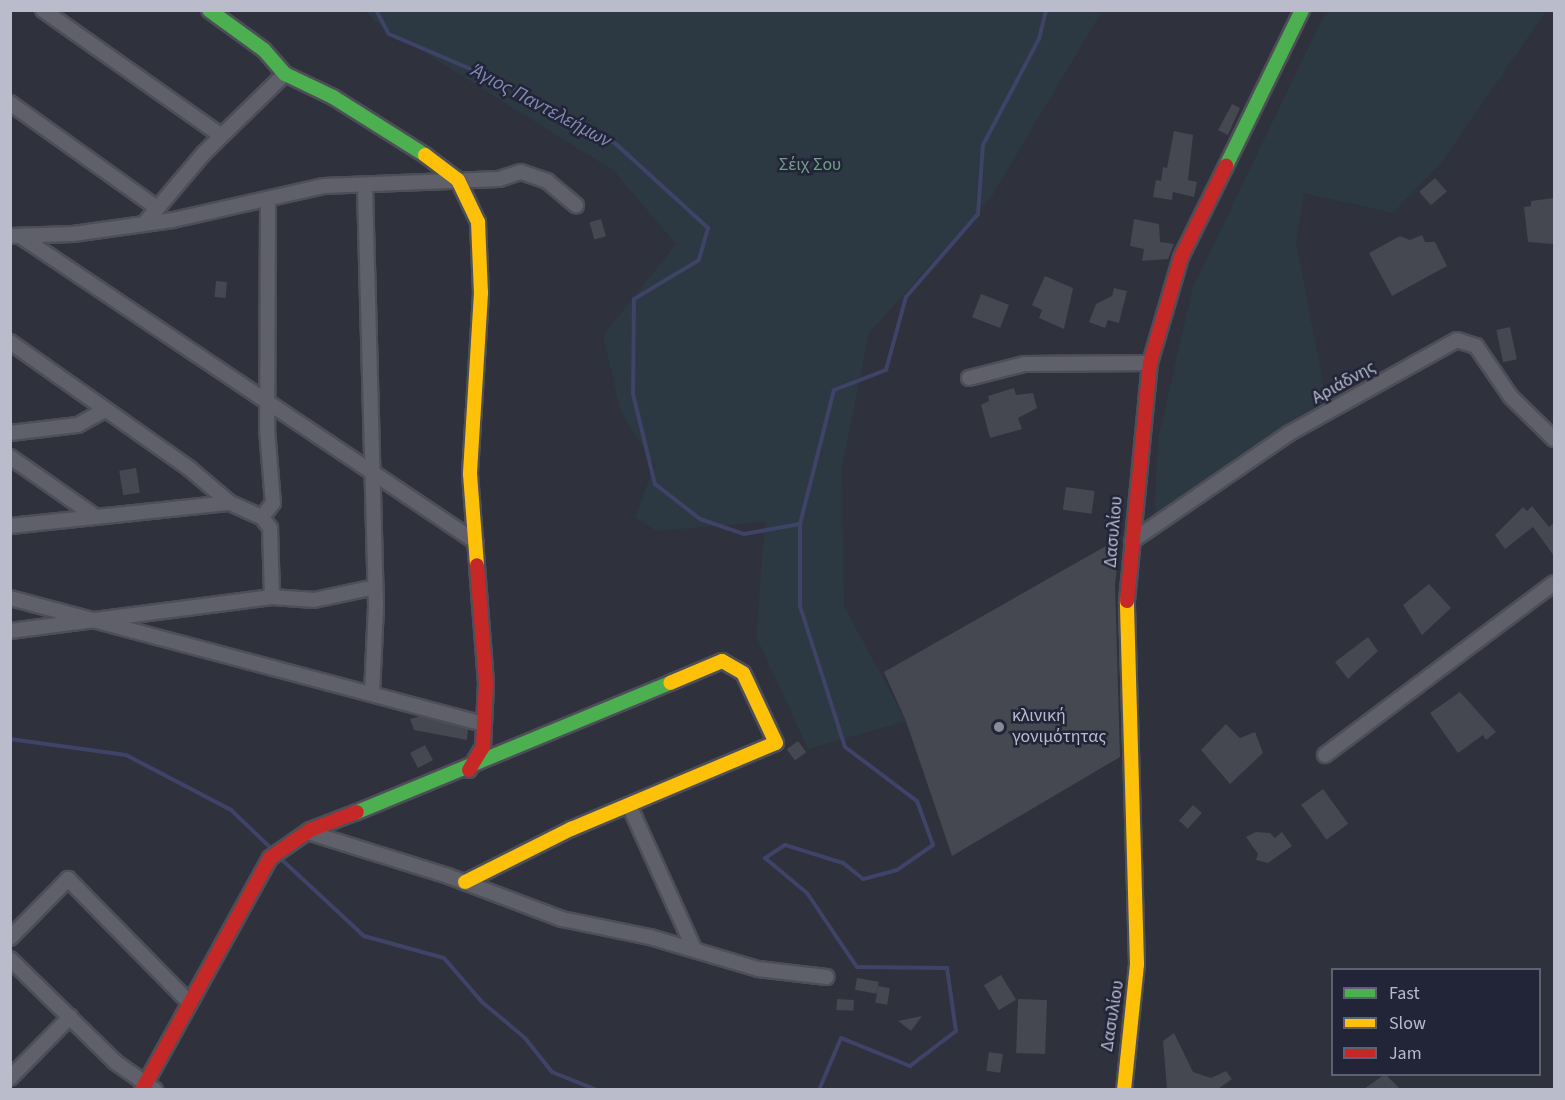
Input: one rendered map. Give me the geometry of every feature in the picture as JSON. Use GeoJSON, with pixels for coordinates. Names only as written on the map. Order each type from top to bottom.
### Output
{"type":"FeatureCollection","features":[{"type":"Feature","properties":{"kind":"street"},"geometry":{"type":"LineString","coordinates":[[43,10],[220,135]]}},
{"type":"Feature","properties":{"kind":"street"},"geometry":{"type":"LineString","coordinates":[[209,10],[250,38],[285,74],[333,97],[458,180],[478,222],[481,245],[470,420],[486,683],[483,747],[469,770]]}},
{"type":"Feature","properties":{"kind":"street","name":"Δασυλίου"},"geometry":{"type":"LineString","coordinates":[[1124,1089],[1137,964],[1127,585],[1150,363],[1182,257],[1302,10]]}},
{"type":"Feature","properties":{"kind":"street"},"geometry":{"type":"LineString","coordinates":[[144,224],[220,135],[285,74]]}},
{"type":"Feature","properties":{"kind":"street"},"geometry":{"type":"LineString","coordinates":[[10,103],[157,208]]}},
{"type":"Feature","properties":{"kind":"street"},"geometry":{"type":"LineString","coordinates":[[14,234],[144,224],[324,186],[365,187],[529,173],[576,205]]}},
{"type":"Feature","properties":{"kind":"street"},"geometry":{"type":"LineString","coordinates":[[365,187],[375,587],[372,693]]}},
{"type":"Feature","properties":{"kind":"street"},"geometry":{"type":"LineString","coordinates":[[262,517],[273,503],[269,405],[268,199]]}},
{"type":"Feature","properties":{"kind":"street"},"geometry":{"type":"LineString","coordinates":[[14,234],[476,542]]}},
{"type":"Feature","properties":{"kind":"street","name":"Αριάδνης"},"geometry":{"type":"LineString","coordinates":[[1132,541],[1288,434],[1455,341],[1476,346],[1511,397],[1554,439]]}},
{"type":"Feature","properties":{"kind":"street"},"geometry":{"type":"LineString","coordinates":[[10,342],[190,469],[230,503],[262,517],[270,528],[272,597]]}},
{"type":"Feature","properties":{"kind":"street"},"geometry":{"type":"LineString","coordinates":[[969,378],[1024,364],[1150,363]]}},
{"type":"Feature","properties":{"kind":"street"},"geometry":{"type":"LineString","coordinates":[[10,433],[78,425],[105,410]]}},
{"type":"Feature","properties":{"kind":"street"},"geometry":{"type":"LineString","coordinates":[[10,457],[93,515]]}},
{"type":"Feature","properties":{"kind":"street"},"geometry":{"type":"LineString","coordinates":[[10,526],[93,515],[230,503]]}},
{"type":"Feature","properties":{"kind":"street"},"geometry":{"type":"LineString","coordinates":[[1325,755],[1554,583]]}},
{"type":"Feature","properties":{"kind":"street"},"geometry":{"type":"LineString","coordinates":[[10,631],[94,617],[272,597],[314,600],[375,587]]}},
{"type":"Feature","properties":{"kind":"street"},"geometry":{"type":"LineString","coordinates":[[10,598],[94,617],[484,724]]}},
{"type":"Feature","properties":{"kind":"street"},"geometry":{"type":"LineString","coordinates":[[10,959],[115,1062],[148,1088],[190,1003],[270,858],[307,832],[469,770],[722,661],[735,667],[749,682],[776,743],[630,807],[571,829],[465,882]]}},
{"type":"Feature","properties":{"kind":"street"},"geometry":{"type":"LineString","coordinates":[[630,807],[693,949]]}},
{"type":"Feature","properties":{"kind":"street"},"geometry":{"type":"LineString","coordinates":[[307,832],[465,882],[551,916],[693,949],[758,969],[827,977]]}},
{"type":"Feature","properties":{"kind":"street"},"geometry":{"type":"LineString","coordinates":[[10,939],[68,879],[190,1003]]}},
{"type":"Feature","properties":{"kind":"street"},"geometry":{"type":"LineString","coordinates":[[10,1078],[70,1017]]}},
{"type":"Feature","properties":{"kind":"green space","name":"Σέιχ Σου"},"geometry":{"type":"Polygon","coordinates":[[[367,11],[1102,11],[992,196],[869,333],[842,468],[844,606],[906,721],[808,749],[756,636],[765,522],[656,531],[635,517],[655,465],[621,413],[603,336],[676,244],[614,171],[374,21],[367,11]]]}},
{"type":"Feature","properties":{"kind":"green space"},"geometry":{"type":"Polygon","coordinates":[[[1326,11],[1546,11],[1442,162],[1393,213],[1304,193],[1296,243],[1328,407],[1154,520],[1158,439],[1193,287],[1326,11]]]}},
{"type":"Feature","properties":{"kind":"building"},"geometry":{"type":"Polygon","coordinates":[[[1232,104],[1240,108],[1228,135],[1218,130],[1232,104]]]}},
{"type":"Feature","properties":{"kind":"building"},"geometry":{"type":"Polygon","coordinates":[[[1174,131],[1193,135],[1188,180],[1197,182],[1194,197],[1173,192],[1172,200],[1153,197],[1156,180],[1161,181],[1163,167],[1167,168],[1174,131]]]}},
{"type":"Feature","properties":{"kind":"building"},"geometry":{"type":"Polygon","coordinates":[[[1435,178],[1447,192],[1431,205],[1419,192],[1435,178]]]}},
{"type":"Feature","properties":{"kind":"building"},"geometry":{"type":"Polygon","coordinates":[[[1554,198],[1554,244],[1528,242],[1524,207],[1531,206],[1531,201],[1554,198]]]}},
{"type":"Feature","properties":{"kind":"building"},"geometry":{"type":"Polygon","coordinates":[[[601,219],[606,236],[594,240],[589,222],[601,219]]]}},
{"type":"Feature","properties":{"kind":"building"},"geometry":{"type":"Polygon","coordinates":[[[1134,219],[1159,224],[1160,242],[1174,244],[1168,259],[1142,261],[1144,249],[1130,246],[1134,219]]]}},
{"type":"Feature","properties":{"kind":"building"},"geometry":{"type":"Polygon","coordinates":[[[1422,235],[1425,242],[1435,242],[1447,266],[1392,296],[1369,253],[1400,236],[1410,240],[1422,235]]]}},
{"type":"Feature","properties":{"kind":"building"},"geometry":{"type":"Polygon","coordinates":[[[1045,276],[1073,288],[1064,329],[1039,318],[1042,310],[1032,305],[1045,276]]]}},
{"type":"Feature","properties":{"kind":"building"},"geometry":{"type":"Polygon","coordinates":[[[216,281],[227,282],[226,298],[215,297],[216,281]]]}},
{"type":"Feature","properties":{"kind":"building"},"geometry":{"type":"Polygon","coordinates":[[[1114,288],[1127,291],[1119,323],[1108,320],[1105,328],[1089,322],[1096,304],[1112,296],[1114,288]]]}},
{"type":"Feature","properties":{"kind":"building"},"geometry":{"type":"Polygon","coordinates":[[[981,294],[1009,305],[1000,328],[972,317],[981,294]]]}},
{"type":"Feature","properties":{"kind":"building"},"geometry":{"type":"Polygon","coordinates":[[[1510,327],[1517,359],[1503,362],[1496,330],[1510,327]]]}},
{"type":"Feature","properties":{"kind":"building"},"geometry":{"type":"Polygon","coordinates":[[[1014,388],[1016,395],[1033,393],[1037,408],[1018,418],[1022,429],[990,438],[981,405],[989,401],[988,396],[1014,388]]]}},
{"type":"Feature","properties":{"kind":"building"},"geometry":{"type":"Polygon","coordinates":[[[136,468],[140,493],[123,495],[119,471],[136,468]]]}},
{"type":"Feature","properties":{"kind":"building"},"geometry":{"type":"Polygon","coordinates":[[[1066,487],[1095,491],[1092,514],[1063,510],[1066,487]]]}},
{"type":"Feature","properties":{"kind":"building"},"geometry":{"type":"Polygon","coordinates":[[[1532,506],[1549,527],[1554,523],[1554,556],[1533,527],[1505,549],[1495,535],[1523,507],[1527,511],[1532,506]]]}},
{"type":"Feature","properties":{"kind":"building"},"geometry":{"type":"Polygon","coordinates":[[[1120,538],[1115,585],[1120,757],[952,856],[906,721],[884,672],[1120,538]]]}},
{"type":"Feature","properties":{"kind":"building"},"geometry":{"type":"Polygon","coordinates":[[[1429,584],[1451,608],[1422,635],[1403,605],[1429,584]]]}},
{"type":"Feature","properties":{"kind":"building"},"geometry":{"type":"Polygon","coordinates":[[[1368,637],[1378,651],[1348,679],[1335,662],[1368,637]]]}},
{"type":"Feature","properties":{"kind":"building"},"geometry":{"type":"Polygon","coordinates":[[[1460,692],[1496,732],[1486,740],[1483,735],[1458,753],[1430,713],[1460,692]]]}},
{"type":"Feature","properties":{"kind":"building"},"geometry":{"type":"Polygon","coordinates":[[[421,716],[468,729],[467,740],[414,730],[410,719],[421,716]]]}},
{"type":"Feature","properties":{"kind":"building"},"geometry":{"type":"Polygon","coordinates":[[[1226,724],[1240,738],[1255,732],[1263,753],[1230,784],[1201,750],[1226,724]]]}},
{"type":"Feature","properties":{"kind":"building"},"geometry":{"type":"Polygon","coordinates":[[[798,741],[806,752],[795,761],[787,749],[798,741]]]}},
{"type":"Feature","properties":{"kind":"building"},"geometry":{"type":"Polygon","coordinates":[[[425,745],[433,760],[418,768],[410,753],[425,745]]]}},
{"type":"Feature","properties":{"kind":"building"},"geometry":{"type":"Polygon","coordinates":[[[1323,789],[1348,824],[1326,840],[1301,805],[1323,789]]]}},
{"type":"Feature","properties":{"kind":"building"},"geometry":{"type":"Polygon","coordinates":[[[1193,805],[1202,813],[1188,829],[1179,821],[1193,805]]]}},
{"type":"Feature","properties":{"kind":"building"},"geometry":{"type":"Polygon","coordinates":[[[1256,832],[1270,833],[1275,838],[1282,832],[1292,846],[1268,863],[1256,860],[1258,854],[1246,837],[1256,832]]]}},
{"type":"Feature","properties":{"kind":"building"},"geometry":{"type":"Polygon","coordinates":[[[1001,975],[1016,1000],[999,1010],[984,985],[1001,975]]]}},
{"type":"Feature","properties":{"kind":"building"},"geometry":{"type":"Polygon","coordinates":[[[857,978],[879,982],[877,994],[855,990],[857,978]]]}},
{"type":"Feature","properties":{"kind":"building"},"geometry":{"type":"Polygon","coordinates":[[[878,986],[890,988],[887,1005],[875,1003],[878,986]]]}},
{"type":"Feature","properties":{"kind":"building"},"geometry":{"type":"Polygon","coordinates":[[[837,999],[854,1000],[853,1011],[836,1010],[837,999]]]}},
{"type":"Feature","properties":{"kind":"building"},"geometry":{"type":"Polygon","coordinates":[[[1018,999],[1047,1000],[1045,1054],[1016,1053],[1018,999]]]}},
{"type":"Feature","properties":{"kind":"building"},"geometry":{"type":"Polygon","coordinates":[[[922,1016],[911,1031],[898,1021],[922,1016]]]}},
{"type":"Feature","properties":{"kind":"building"},"geometry":{"type":"Polygon","coordinates":[[[1174,1033],[1193,1072],[1211,1078],[1226,1071],[1232,1079],[1218,1089],[1167,1089],[1163,1041],[1174,1033]]]}},
{"type":"Feature","properties":{"kind":"building"},"geometry":{"type":"Polygon","coordinates":[[[989,1052],[1003,1054],[1000,1073],[986,1071],[989,1052]]]}},
{"type":"Feature","properties":{"kind":"building"},"geometry":{"type":"Polygon","coordinates":[[[1382,1076],[1387,1076],[1400,1089],[1364,1089],[1382,1076]]]}},
{"type":"Feature","properties":{"kind":"waterway","name":"Άγιος Παντελεήμων"},"geometry":{"type":"LineString","coordinates":[[376,10],[389,34],[515,88],[616,144],[708,228],[699,260],[634,299],[633,394],[655,484],[700,519],[744,534],[800,524],[800,606],[845,747],[917,801],[933,845],[897,870],[863,879],[843,863],[785,845],[765,858],[807,893],[857,967],[947,968],[956,1031],[910,1066],[841,1038],[819,1090]]}},
{"type":"Feature","properties":{"kind":"waterway"},"geometry":{"type":"LineString","coordinates":[[800,524],[834,390],[886,370],[906,297],[978,214],[983,145],[1039,39],[1046,10]]}},
{"type":"Feature","properties":{"kind":"waterway"},"geometry":{"type":"LineString","coordinates":[[10,739],[126,755],[231,810],[273,850]]}},
{"type":"Feature","properties":{"kind":"waterway"},"geometry":{"type":"LineString","coordinates":[[280,858],[364,936],[444,958],[482,1002],[525,1038],[552,1072],[597,1090]]}},
{"type":"Feature","properties":{"kind":"traffic: fast"},"geometry":{"type":"LineString","coordinates":[[209,10],[264,50],[285,74],[333,97],[425,155]]}},
{"type":"Feature","properties":{"kind":"traffic: fast"},"geometry":{"type":"LineString","coordinates":[[1226,166],[1302,10]]}},
{"type":"Feature","properties":{"kind":"traffic: fast"},"geometry":{"type":"LineString","coordinates":[[357,812],[670,683]]}},
{"type":"Feature","properties":{"kind":"traffic: slow"},"geometry":{"type":"LineString","coordinates":[[425,155],[458,180],[478,222],[481,293],[470,474],[477,565]]}},
{"type":"Feature","properties":{"kind":"traffic: slow"},"geometry":{"type":"LineString","coordinates":[[1124,1090],[1137,964],[1127,601]]}},
{"type":"Feature","properties":{"kind":"traffic: slow"},"geometry":{"type":"LineString","coordinates":[[465,882],[571,829],[776,743],[743,673],[722,661],[670,683]]}},
{"type":"Feature","properties":{"kind":"traffic: jam"},"geometry":{"type":"LineString","coordinates":[[1127,601],[1150,363],[1181,257],[1226,166]]}},
{"type":"Feature","properties":{"kind":"traffic: jam"},"geometry":{"type":"LineString","coordinates":[[469,770],[483,747],[486,683],[477,565]]}},
{"type":"Feature","properties":{"kind":"traffic: jam"},"geometry":{"type":"LineString","coordinates":[[142,1090],[270,858],[310,830],[357,812]]}},
{"type":"Feature","properties":{"kind":"place","name":"κλινική γονιμότητας"},"geometry":{"type":"Point","coordinates":[999,727]}}]}
